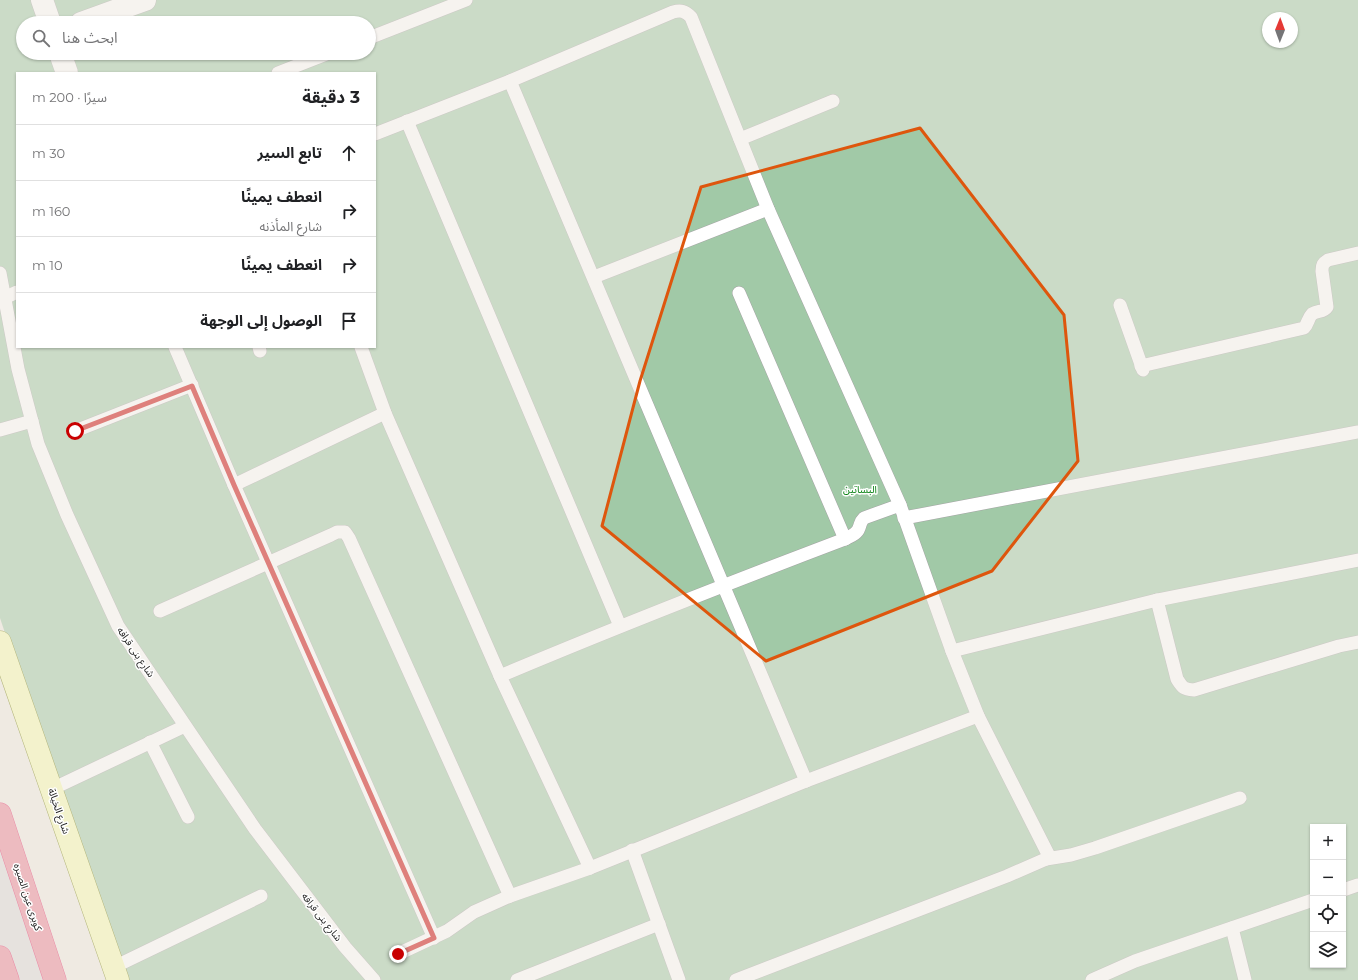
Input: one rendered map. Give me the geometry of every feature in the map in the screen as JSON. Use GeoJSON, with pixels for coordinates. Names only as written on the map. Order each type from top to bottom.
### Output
{"type":"FeatureCollection","features":[{"type":"Feature","properties":{"kind":"highway","name":"كوبرى عين الصيره"},"geometry":{"type":"LineString","coordinates":[[0,814],[55,980]]}},
{"type":"Feature","properties":{"kind":"highway"},"geometry":{"type":"LineString","coordinates":[[0,957],[8,980]]}},
{"type":"Feature","properties":{"kind":"street"},"geometry":{"type":"LineString","coordinates":[[42,0],[48,16]]}},
{"type":"Feature","properties":{"kind":"street"},"geometry":{"type":"LineString","coordinates":[[100,16],[145,0]]}},
{"type":"Feature","properties":{"kind":"street"},"geometry":{"type":"LineString","coordinates":[[62,60],[67,72]]}},
{"type":"Feature","properties":{"kind":"street","name":"شارع الخيالة"},"geometry":{"type":"LineString","coordinates":[[0,642],[116,974]]}},
{"type":"Feature","properties":{"kind":"lane"},"geometry":{"type":"LineString","coordinates":[[376,35],[466,0]]}},
{"type":"Feature","properties":{"kind":"lane"},"geometry":{"type":"LineString","coordinates":[[376,134],[510,81],[676,5],[691,17],[768,208],[900,505],[952,651],[978,716],[1049,856],[1046,860]]}},
{"type":"Feature","properties":{"kind":"lane"},"geometry":{"type":"LineString","coordinates":[[281,72],[311,60]]}},
{"type":"Feature","properties":{"kind":"lane"},"geometry":{"type":"LineString","coordinates":[[510,81],[806,781]]}},
{"type":"Feature","properties":{"kind":"lane"},"geometry":{"type":"LineString","coordinates":[[740,139],[833,101]]}},
{"type":"Feature","properties":{"kind":"lane"},"geometry":{"type":"LineString","coordinates":[[407,122],[620,626]]}},
{"type":"Feature","properties":{"kind":"lane"},"geometry":{"type":"LineString","coordinates":[[594,277],[768,208]]}},
{"type":"Feature","properties":{"kind":"lane"},"geometry":{"type":"LineString","coordinates":[[1120,305],[1142,368],[1304,328],[1313,314],[1322,312],[1327,307],[1322,266],[1325,262],[1358,253]]}},
{"type":"Feature","properties":{"kind":"lane","name":"شارع بنى قرافه"},"geometry":{"type":"LineString","coordinates":[[0,273],[18,369],[38,444],[66,516],[118,626],[254,830],[345,947],[374,980]]}},
{"type":"Feature","properties":{"kind":"lane"},"geometry":{"type":"LineString","coordinates":[[4,298],[16,292]]}},
{"type":"Feature","properties":{"kind":"lane"},"geometry":{"type":"LineString","coordinates":[[738,293],[845,539]]}},
{"type":"Feature","properties":{"kind":"lane"},"geometry":{"type":"LineString","coordinates":[[175,348],[268,563],[434,938]]}},
{"type":"Feature","properties":{"kind":"lane"},"geometry":{"type":"LineString","coordinates":[[361,348],[385,413],[500,676],[590,868]]}},
{"type":"Feature","properties":{"kind":"lane"},"geometry":{"type":"LineString","coordinates":[[75,431],[192,386]]}},
{"type":"Feature","properties":{"kind":"lane"},"geometry":{"type":"LineString","coordinates":[[234,485],[385,413]]}},
{"type":"Feature","properties":{"kind":"lane"},"geometry":{"type":"LineString","coordinates":[[0,430],[32,421]]}},
{"type":"Feature","properties":{"kind":"lane"},"geometry":{"type":"LineString","coordinates":[[904,518],[1358,432]]}},
{"type":"Feature","properties":{"kind":"lane"},"geometry":{"type":"LineString","coordinates":[[500,676],[723,585],[845,539],[858,531],[861,520],[864,518],[900,505]]}},
{"type":"Feature","properties":{"kind":"lane"},"geometry":{"type":"LineString","coordinates":[[160,611],[337,532],[342,531],[347,534],[510,896]]}},
{"type":"Feature","properties":{"kind":"lane"},"geometry":{"type":"LineString","coordinates":[[952,651],[1157,600],[1358,560]]}},
{"type":"Feature","properties":{"kind":"lane"},"geometry":{"type":"LineString","coordinates":[[1157,600],[1177,679],[1185,689],[1194,690],[1339,646],[1358,642]]}},
{"type":"Feature","properties":{"kind":"lane"},"geometry":{"type":"LineString","coordinates":[[398,954],[447,932],[474,912],[510,896],[590,868],[806,781],[978,716]]}},
{"type":"Feature","properties":{"kind":"lane"},"geometry":{"type":"LineString","coordinates":[[52,788],[185,726]]}},
{"type":"Feature","properties":{"kind":"lane"},"geometry":{"type":"LineString","coordinates":[[150,742],[188,817]]}},
{"type":"Feature","properties":{"kind":"lane"},"geometry":{"type":"LineString","coordinates":[[736,980],[1046,860],[1095,848],[1240,798]]}},
{"type":"Feature","properties":{"kind":"lane"},"geometry":{"type":"LineString","coordinates":[[632,850],[679,980]]}},
{"type":"Feature","properties":{"kind":"lane"},"geometry":{"type":"LineString","coordinates":[[1346,889],[1358,885]]}},
{"type":"Feature","properties":{"kind":"lane"},"geometry":{"type":"LineString","coordinates":[[116,974],[261,896]]}},
{"type":"Feature","properties":{"kind":"lane"},"geometry":{"type":"LineString","coordinates":[[1092,980],[1121,974],[1135,961],[1310,901]]}},
{"type":"Feature","properties":{"kind":"lane"},"geometry":{"type":"LineString","coordinates":[[517,980],[659,924]]}},
{"type":"Feature","properties":{"kind":"lane"},"geometry":{"type":"LineString","coordinates":[[1232,928],[1245,980]]}},
{"type":"Feature","properties":{"kind":"highlighted area"},"geometry":{"type":"Polygon","coordinates":[[[920,128],[1064,315],[1078,461],[992,571],[766,661],[602,526],[640,381],[701,187],[920,128]]]}},
{"type":"Feature","properties":{"kind":"shaded area"},"geometry":{"type":"Polygon","coordinates":[[[0,829],[48,980],[0,980],[0,829]]]}},
{"type":"Feature","properties":{"kind":"green space","name":"البساتين"},"geometry":{"type":"Polygon","coordinates":[[[0,0],[1358,0],[1358,980],[121,980],[0,618],[0,0]]]}},
{"type":"Feature","properties":{"kind":"route"},"geometry":{"type":"LineString","coordinates":[[75,431],[192,386],[234,485],[434,938],[398,954]]}}]}
